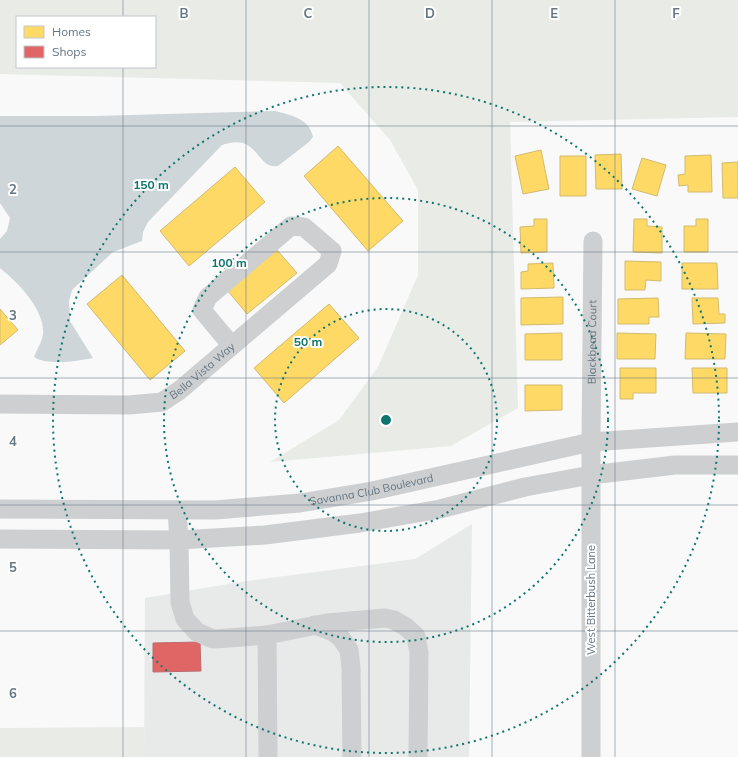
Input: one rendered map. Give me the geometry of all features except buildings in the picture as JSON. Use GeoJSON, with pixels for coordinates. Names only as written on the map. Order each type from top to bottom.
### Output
{"type":"FeatureCollection","features":[{"type":"Feature","properties":{"kind":"street","name":"Bella Vista Way"},"geometry":{"type":"LineString","coordinates":[[0,404],[129,405],[162,402],[180,390],[232,346],[328,264],[332,251],[304,227],[291,226],[208,297],[202,310],[232,346]]}},
{"type":"Feature","properties":{"kind":"street","name":"Blackbead Court"},"geometry":{"type":"LineString","coordinates":[[591,442],[593,241]]}},
{"type":"Feature","properties":{"kind":"street","name":"Savanna Club Boulevard"},"geometry":{"type":"LineString","coordinates":[[0,509],[215,510],[300,503],[365,492],[591,442],[738,432]]}},
{"type":"Feature","properties":{"kind":"street","name":"West Bitterbush Lane"},"geometry":{"type":"LineString","coordinates":[[591,442],[591,757]]}},
{"type":"Feature","properties":{"kind":"street"},"geometry":{"type":"LineString","coordinates":[[0,539],[179,540],[265,535],[360,523],[440,509],[525,487],[591,475],[675,465],[738,465]]}},
{"type":"Feature","properties":{"kind":"street"},"geometry":{"type":"LineString","coordinates":[[176,510],[179,540],[180,602],[185,619],[197,632],[213,639],[267,635],[315,625],[385,618],[394,620],[406,626],[416,636],[419,653],[418,757]]}},
{"type":"Feature","properties":{"kind":"street"},"geometry":{"type":"LineString","coordinates":[[315,625],[333,632],[341,638],[349,650],[351,668],[352,757]]}},
{"type":"Feature","properties":{"kind":"street"},"geometry":{"type":"LineString","coordinates":[[267,635],[268,757]]}},
{"type":"Feature","properties":{"kind":"shaded area"},"geometry":{"type":"Polygon","coordinates":[[[0,0],[738,0],[738,117],[510,122],[518,408],[451,446],[270,462],[339,420],[378,367],[418,275],[418,190],[390,140],[340,83],[0,74],[0,0]]]}},
{"type":"Feature","properties":{"kind":"shaded area"},"geometry":{"type":"Polygon","coordinates":[[[275,111],[293,116],[304,122],[311,131],[313,137],[309,142],[278,166],[271,166],[265,163],[256,152],[244,143],[234,142],[222,145],[148,222],[143,232],[142,241],[113,252],[72,290],[69,301],[70,321],[93,358],[54,362],[40,360],[34,357],[41,343],[43,334],[40,315],[22,288],[0,268],[0,239],[7,231],[10,218],[0,203],[0,116],[95,116],[275,111]]]}},
{"type":"Feature","properties":{"kind":"shaded area"},"geometry":{"type":"Polygon","coordinates":[[[472,524],[469,757],[144,757],[145,598],[246,581],[415,559],[472,524]]]}},
{"type":"Feature","properties":{"kind":"shaded area"},"geometry":{"type":"Polygon","coordinates":[[[144,727],[144,757],[0,757],[0,728],[144,727]]]}}]}
